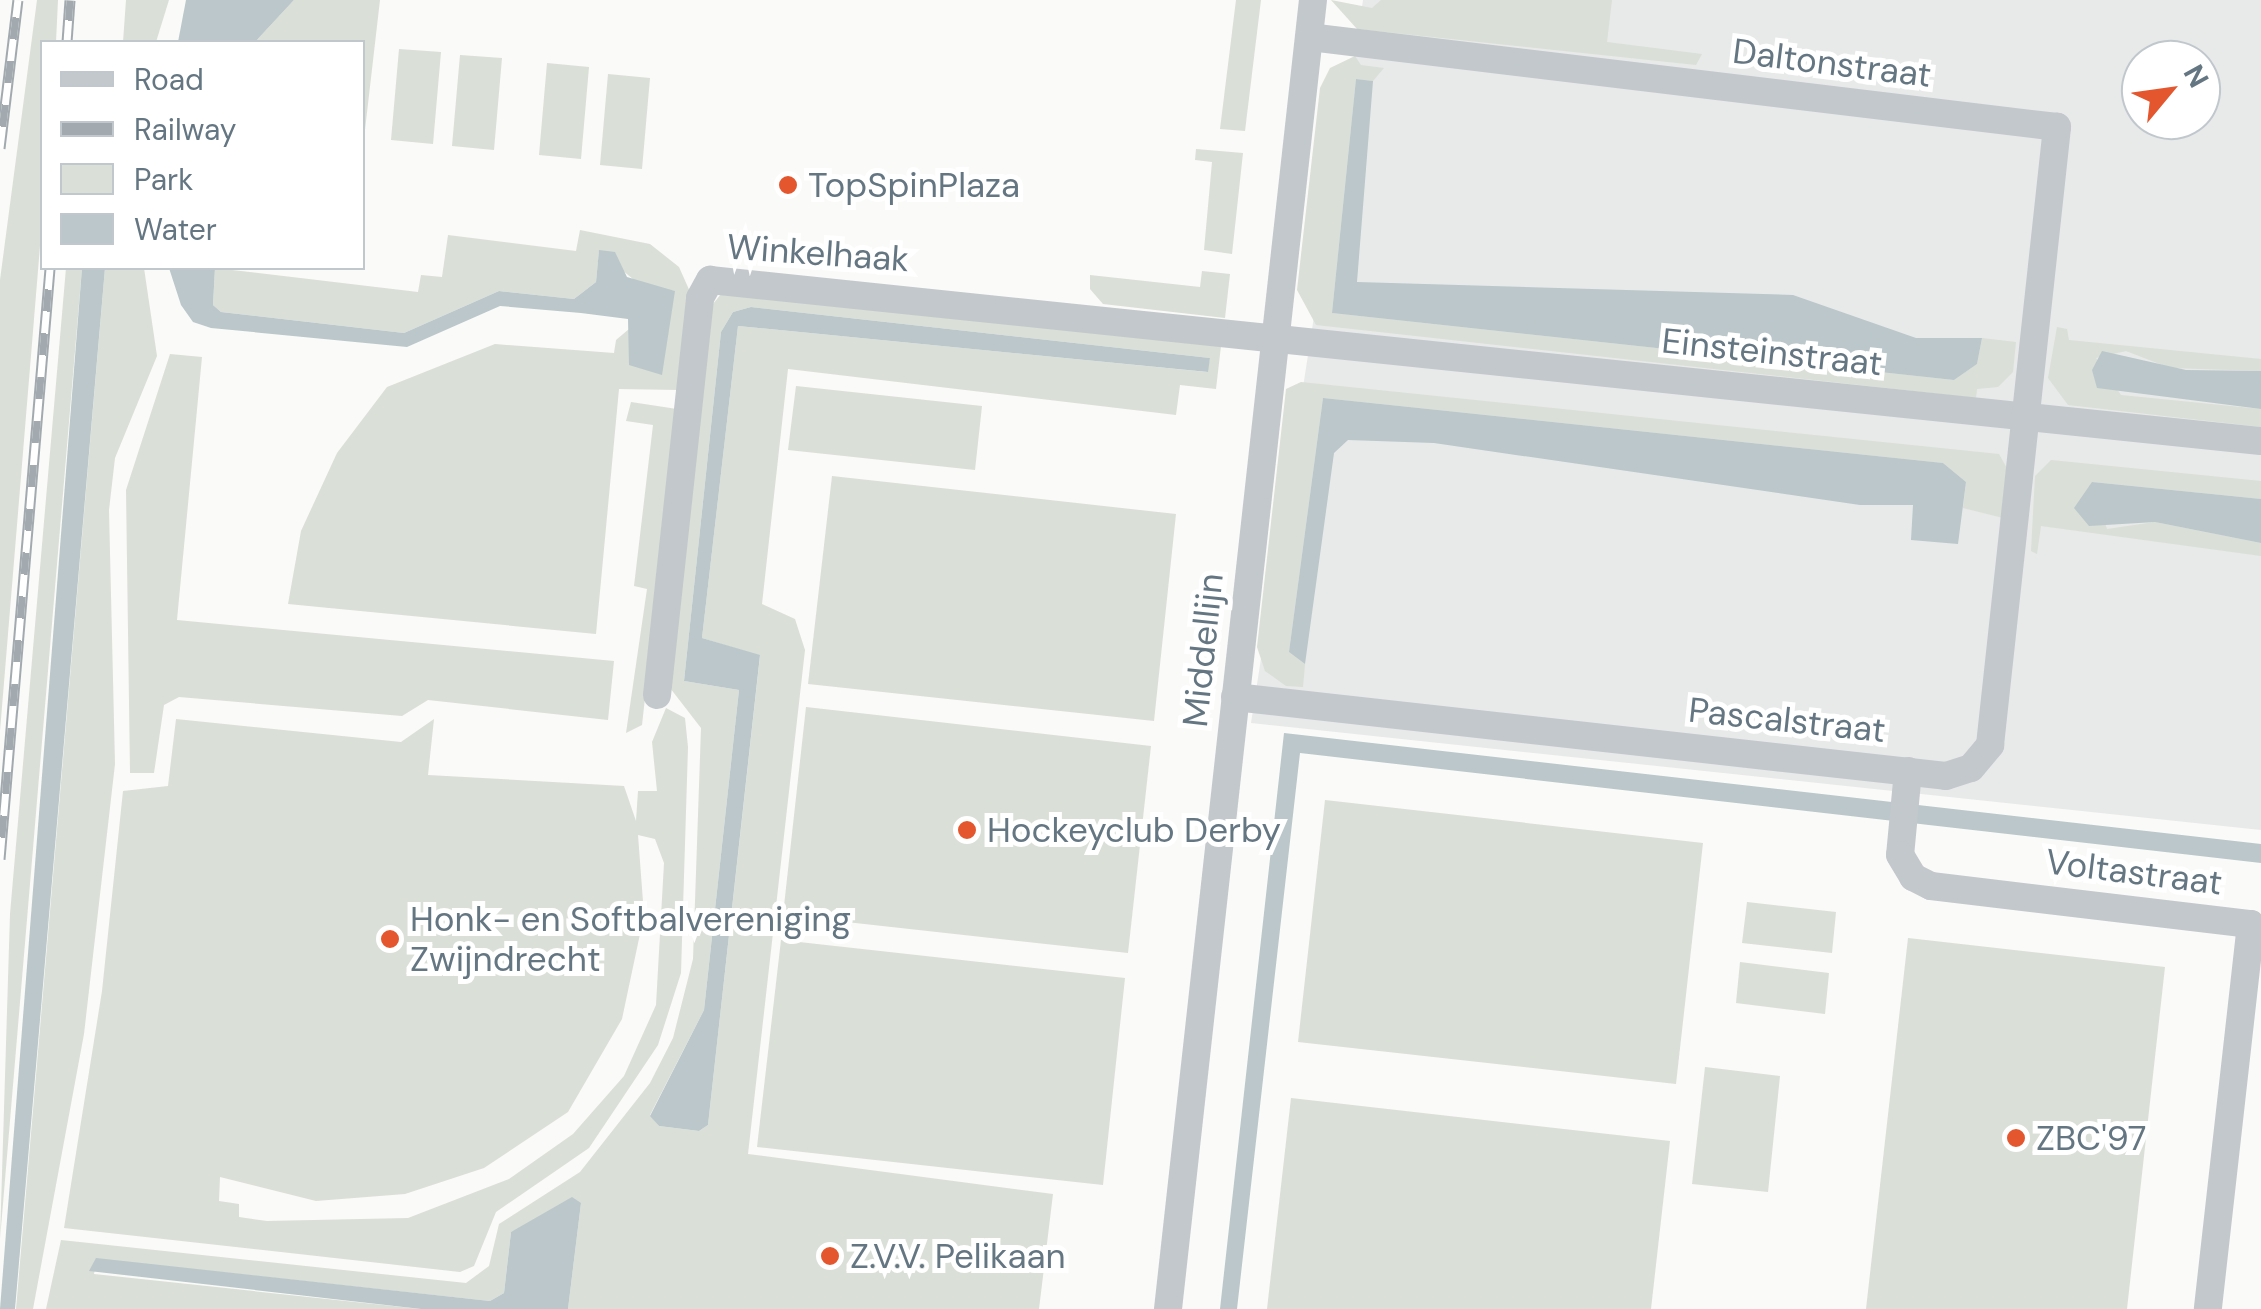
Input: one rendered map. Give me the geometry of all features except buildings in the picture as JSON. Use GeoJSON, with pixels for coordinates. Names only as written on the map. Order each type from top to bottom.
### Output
{"type":"FeatureCollection","features":[{"type":"Feature","properties":{"kind":"street","name":"Middellijn"},"geometry":{"type":"LineString","coordinates":[[1168,1309],[1313,0]]}},
{"type":"Feature","properties":{"kind":"street","name":"Daltonstraat"},"geometry":{"type":"LineString","coordinates":[[1310,37],[2057,126],[2026,416]]}},
{"type":"Feature","properties":{"kind":"street","name":"Winkelhaak"},"geometry":{"type":"LineString","coordinates":[[658,695],[700,298],[710,280],[1276,340]]}},
{"type":"Feature","properties":{"kind":"street","name":"Einsteinstraat"},"geometry":{"type":"LineString","coordinates":[[1276,340],[2261,441]]}},
{"type":"Feature","properties":{"kind":"street","name":"Pascalstraat"},"geometry":{"type":"LineString","coordinates":[[1235,697],[1908,771],[1962,772],[1990,746],[2026,416]]}},
{"type":"Feature","properties":{"kind":"street","name":"Voltastraat"},"geometry":{"type":"LineString","coordinates":[[1908,771],[1900,855],[1913,877],[1931,886],[2251,924],[2208,1309]]}},
{"type":"Feature","properties":{"kind":"shaded area"},"geometry":{"type":"Polygon","coordinates":[[[1363,0],[2261,0],[2261,830],[1251,723],[1363,0]]]}},
{"type":"Feature","properties":{"kind":"green space"},"geometry":{"type":"Polygon","coordinates":[[[37,0],[58,0],[56,40],[40,40],[40,246],[0,731],[0,280],[37,0]]]}},
{"type":"Feature","properties":{"kind":"green space"},"geometry":{"type":"Polygon","coordinates":[[[126,0],[169,0],[157,40],[123,40],[126,0]]]}},
{"type":"Feature","properties":{"kind":"green space"},"geometry":{"type":"Polygon","coordinates":[[[294,0],[380,0],[365,130],[365,40],[257,40],[294,0]]]}},
{"type":"Feature","properties":{"kind":"green space"},"geometry":{"type":"Polygon","coordinates":[[[1236,0],[1261,0],[1245,131],[1220,129],[1236,0]]]}},
{"type":"Feature","properties":{"kind":"green space"},"geometry":{"type":"Polygon","coordinates":[[[1331,0],[1372,8],[1381,0],[1612,0],[1607,42],[1702,54],[1696,65],[1357,29],[1331,0]]]}},
{"type":"Feature","properties":{"kind":"green space"},"geometry":{"type":"Polygon","coordinates":[[[399,49],[441,52],[433,144],[391,140],[399,49]]]}},
{"type":"Feature","properties":{"kind":"green space"},"geometry":{"type":"Polygon","coordinates":[[[460,55],[502,58],[494,150],[452,146],[460,55]]]}},
{"type":"Feature","properties":{"kind":"green space"},"geometry":{"type":"Polygon","coordinates":[[[1355,56],[1361,65],[1384,68],[1373,81],[1356,79],[1332,313],[1954,380],[1977,364],[1982,338],[2016,342],[2013,372],[1998,387],[1977,389],[1976,398],[1316,325],[1297,290],[1320,88],[1330,68],[1355,56]]]}},
{"type":"Feature","properties":{"kind":"green space"},"geometry":{"type":"Polygon","coordinates":[[[547,63],[589,67],[581,159],[539,155],[547,63]]]}},
{"type":"Feature","properties":{"kind":"green space"},"geometry":{"type":"Polygon","coordinates":[[[608,74],[650,78],[642,169],[600,165],[608,74]]]}},
{"type":"Feature","properties":{"kind":"green space"},"geometry":{"type":"Polygon","coordinates":[[[1196,149],[1243,153],[1232,254],[1204,250],[1212,162],[1195,160],[1196,149]]]}},
{"type":"Feature","properties":{"kind":"green space"},"geometry":{"type":"Polygon","coordinates":[[[580,230],[650,244],[679,267],[691,294],[679,390],[619,389],[596,634],[288,604],[301,531],[337,453],[387,387],[495,344],[614,353],[616,340],[674,291],[639,284],[599,251],[596,282],[574,299],[499,291],[404,333],[221,312],[213,305],[215,270],[418,292],[421,275],[442,277],[448,235],[576,251],[580,230]]]}},
{"type":"Feature","properties":{"kind":"green space"},"geometry":{"type":"Polygon","coordinates":[[[66,270],[82,270],[0,1239],[10,914],[66,270]]]}},
{"type":"Feature","properties":{"kind":"green space"},"geometry":{"type":"Polygon","coordinates":[[[105,270],[144,270],[157,356],[115,458],[109,510],[115,764],[84,1034],[33,1309],[16,1309],[105,270]]]}},
{"type":"Feature","properties":{"kind":"green space"},"geometry":{"type":"Polygon","coordinates":[[[1202,271],[1230,274],[1225,318],[1103,304],[1090,289],[1090,275],[1200,287],[1202,271]]]}},
{"type":"Feature","properties":{"kind":"green space"},"geometry":{"type":"Polygon","coordinates":[[[721,294],[1221,346],[1216,389],[1180,385],[1176,415],[788,369],[762,604],[795,619],[805,650],[748,1154],[1053,1194],[1039,1309],[568,1309],[581,1203],[511,1232],[504,1293],[490,1301],[97,1259],[94,1274],[421,1309],[46,1309],[61,1240],[466,1283],[489,1266],[499,1224],[580,1172],[650,1083],[673,1038],[693,959],[701,728],[667,684],[709,309],[721,294]],[[751,307],[733,312],[721,332],[684,681],[739,690],[704,1010],[650,1115],[659,1126],[699,1131],[708,1125],[760,656],[702,638],[738,326],[1207,372],[1210,358],[751,307]]]}},
{"type":"Feature","properties":{"kind":"green space"},"geometry":{"type":"Polygon","coordinates":[[[2057,327],[2067,329],[2069,340],[2261,359],[2261,371],[2170,368],[2126,351],[2096,358],[2121,395],[2261,409],[2261,427],[2068,405],[2048,378],[2057,327]]]}},
{"type":"Feature","properties":{"kind":"green space"},"geometry":{"type":"Polygon","coordinates":[[[170,354],[202,357],[177,620],[614,661],[608,720],[428,700],[402,716],[179,697],[164,705],[154,773],[130,773],[126,490],[170,354]]]}},
{"type":"Feature","properties":{"kind":"green space"},"geometry":{"type":"Polygon","coordinates":[[[1301,382],[1999,454],[2009,472],[2003,518],[1963,508],[1966,482],[1943,463],[1323,398],[1289,652],[1305,664],[1303,687],[1286,686],[1265,671],[1257,647],[1286,389],[1301,382]]]}},
{"type":"Feature","properties":{"kind":"green space"},"geometry":{"type":"Polygon","coordinates":[[[796,386],[982,406],[975,470],[788,450],[796,386]]]}},
{"type":"Feature","properties":{"kind":"green space"},"geometry":{"type":"Polygon","coordinates":[[[631,402],[677,409],[642,725],[626,733],[647,589],[634,586],[653,425],[626,421],[631,402]]]}},
{"type":"Feature","properties":{"kind":"green space"},"geometry":{"type":"Polygon","coordinates":[[[2051,460],[2261,481],[2261,499],[2092,482],[2107,529],[2155,522],[2261,543],[2261,556],[2041,526],[2037,554],[2031,551],[2035,476],[2051,460]]]}},
{"type":"Feature","properties":{"kind":"green space","name":"Hockeyclub Derby"},"geometry":{"type":"Polygon","coordinates":[[[832,476],[1176,514],[1154,721],[808,684],[832,476]]]}},
{"type":"Feature","properties":{"kind":"green space","name":"Hockeyclub Derby"},"geometry":{"type":"Polygon","coordinates":[[[806,707],[1151,746],[1128,953],[783,915],[806,707]]]}},
{"type":"Feature","properties":{"kind":"green space","name":"Honk- en Softbalvereniging Zwijndrecht"},"geometry":{"type":"Polygon","coordinates":[[[666,708],[685,718],[688,747],[681,973],[658,1045],[589,1148],[496,1212],[474,1266],[460,1272],[64,1228],[102,991],[123,791],[168,786],[176,719],[401,742],[434,719],[428,775],[624,786],[636,821],[638,791],[657,791],[652,742],[666,708]],[[638,835],[644,915],[622,1019],[568,1112],[484,1168],[405,1194],[316,1201],[220,1177],[219,1201],[239,1204],[239,1217],[267,1221],[408,1218],[509,1179],[573,1134],[624,1076],[656,1005],[664,863],[655,839],[638,835]]]}},
{"type":"Feature","properties":{"kind":"green space"},"geometry":{"type":"Polygon","coordinates":[[[1325,800],[1703,843],[1676,1084],[1298,1042],[1325,800]]]}},
{"type":"Feature","properties":{"kind":"green space"},"geometry":{"type":"Polygon","coordinates":[[[1747,902],[1836,912],[1832,953],[1742,943],[1747,902]]]}},
{"type":"Feature","properties":{"kind":"green space","name":"ZBC'97"},"geometry":{"type":"Polygon","coordinates":[[[1908,938],[2165,967],[2127,1309],[1866,1309],[1908,938]]]}},
{"type":"Feature","properties":{"kind":"green space"},"geometry":{"type":"Polygon","coordinates":[[[781,940],[1125,978],[1103,1185],[757,1147],[781,940]]]}},
{"type":"Feature","properties":{"kind":"green space"},"geometry":{"type":"Polygon","coordinates":[[[1740,962],[1829,973],[1825,1014],[1736,1003],[1740,962]]]}},
{"type":"Feature","properties":{"kind":"green space"},"geometry":{"type":"Polygon","coordinates":[[[1705,1067],[1780,1076],[1768,1192],[1692,1184],[1705,1067]]]}},
{"type":"Feature","properties":{"kind":"green space"},"geometry":{"type":"Polygon","coordinates":[[[1291,1098],[1670,1141],[1651,1309],[1267,1309],[1291,1098]]]}},
{"type":"Feature","properties":{"kind":"water"},"geometry":{"type":"Polygon","coordinates":[[[186,0],[294,0],[257,40],[178,40],[186,0]]]}},
{"type":"Feature","properties":{"kind":"water"},"geometry":{"type":"Polygon","coordinates":[[[1356,79],[1373,81],[1357,282],[1793,295],[1916,338],[1982,338],[1977,364],[1954,380],[1332,313],[1356,79]]]}},
{"type":"Feature","properties":{"kind":"water"},"geometry":{"type":"Polygon","coordinates":[[[599,250],[615,252],[627,277],[675,291],[662,375],[629,365],[628,319],[581,313],[500,306],[407,347],[211,328],[193,322],[181,305],[170,270],[215,270],[213,305],[221,312],[404,333],[499,291],[574,299],[596,282],[599,250]]]}},
{"type":"Feature","properties":{"kind":"water"},"geometry":{"type":"Polygon","coordinates":[[[82,270],[105,270],[15,1309],[0,1309],[82,270]]]}},
{"type":"Feature","properties":{"kind":"water"},"geometry":{"type":"Polygon","coordinates":[[[751,307],[1210,358],[1208,372],[738,326],[702,638],[760,655],[708,1125],[699,1131],[659,1126],[650,1116],[704,1010],[739,690],[684,681],[721,332],[733,312],[751,307]]]}},
{"type":"Feature","properties":{"kind":"water"},"geometry":{"type":"Polygon","coordinates":[[[2102,351],[2186,370],[2261,371],[2261,409],[2097,388],[2092,370],[2102,351]]]}},
{"type":"Feature","properties":{"kind":"water"},"geometry":{"type":"Polygon","coordinates":[[[1323,398],[1943,463],[1966,482],[1958,544],[1911,540],[1913,505],[1860,505],[1434,443],[1348,440],[1334,453],[1305,664],[1289,652],[1323,398]]]}},
{"type":"Feature","properties":{"kind":"water"},"geometry":{"type":"Polygon","coordinates":[[[2092,482],[2261,499],[2261,543],[2155,522],[2089,526],[2074,508],[2092,482]]]}},
{"type":"Feature","properties":{"kind":"water"},"geometry":{"type":"Polygon","coordinates":[[[1284,733],[2261,844],[2261,863],[1300,753],[1237,1309],[1220,1309],[1284,733]]]}},
{"type":"Feature","properties":{"kind":"water"},"geometry":{"type":"Polygon","coordinates":[[[572,1197],[581,1203],[568,1309],[421,1309],[89,1271],[96,1258],[490,1301],[504,1293],[511,1232],[572,1197]]]}},
{"type":"Feature","properties":{"kind":"railway"},"geometry":{"type":"LineString","coordinates":[[0,148],[18,0]]}},
{"type":"Feature","properties":{"kind":"railway"},"geometry":{"type":"LineString","coordinates":[[67,40],[70,0]]}},
{"type":"Feature","properties":{"kind":"railway"},"geometry":{"type":"LineString","coordinates":[[0,859],[50,270]]}},
{"type":"Feature","properties":{"kind":"place","name":"TopSpinPlaza"},"geometry":{"type":"Point","coordinates":[788,185]}},
{"type":"Feature","properties":{"kind":"place","name":"Hockeyclub Derby"},"geometry":{"type":"Point","coordinates":[967,830]}},
{"type":"Feature","properties":{"kind":"place","name":"Honk- en Softbalvereniging Zwijndrecht"},"geometry":{"type":"Point","coordinates":[390,939]}},
{"type":"Feature","properties":{"kind":"place","name":"ZBC'97"},"geometry":{"type":"Point","coordinates":[2016,1138]}},
{"type":"Feature","properties":{"kind":"place","name":"Z.V.V. Pelikaan"},"geometry":{"type":"Point","coordinates":[830,1256]}}]}
